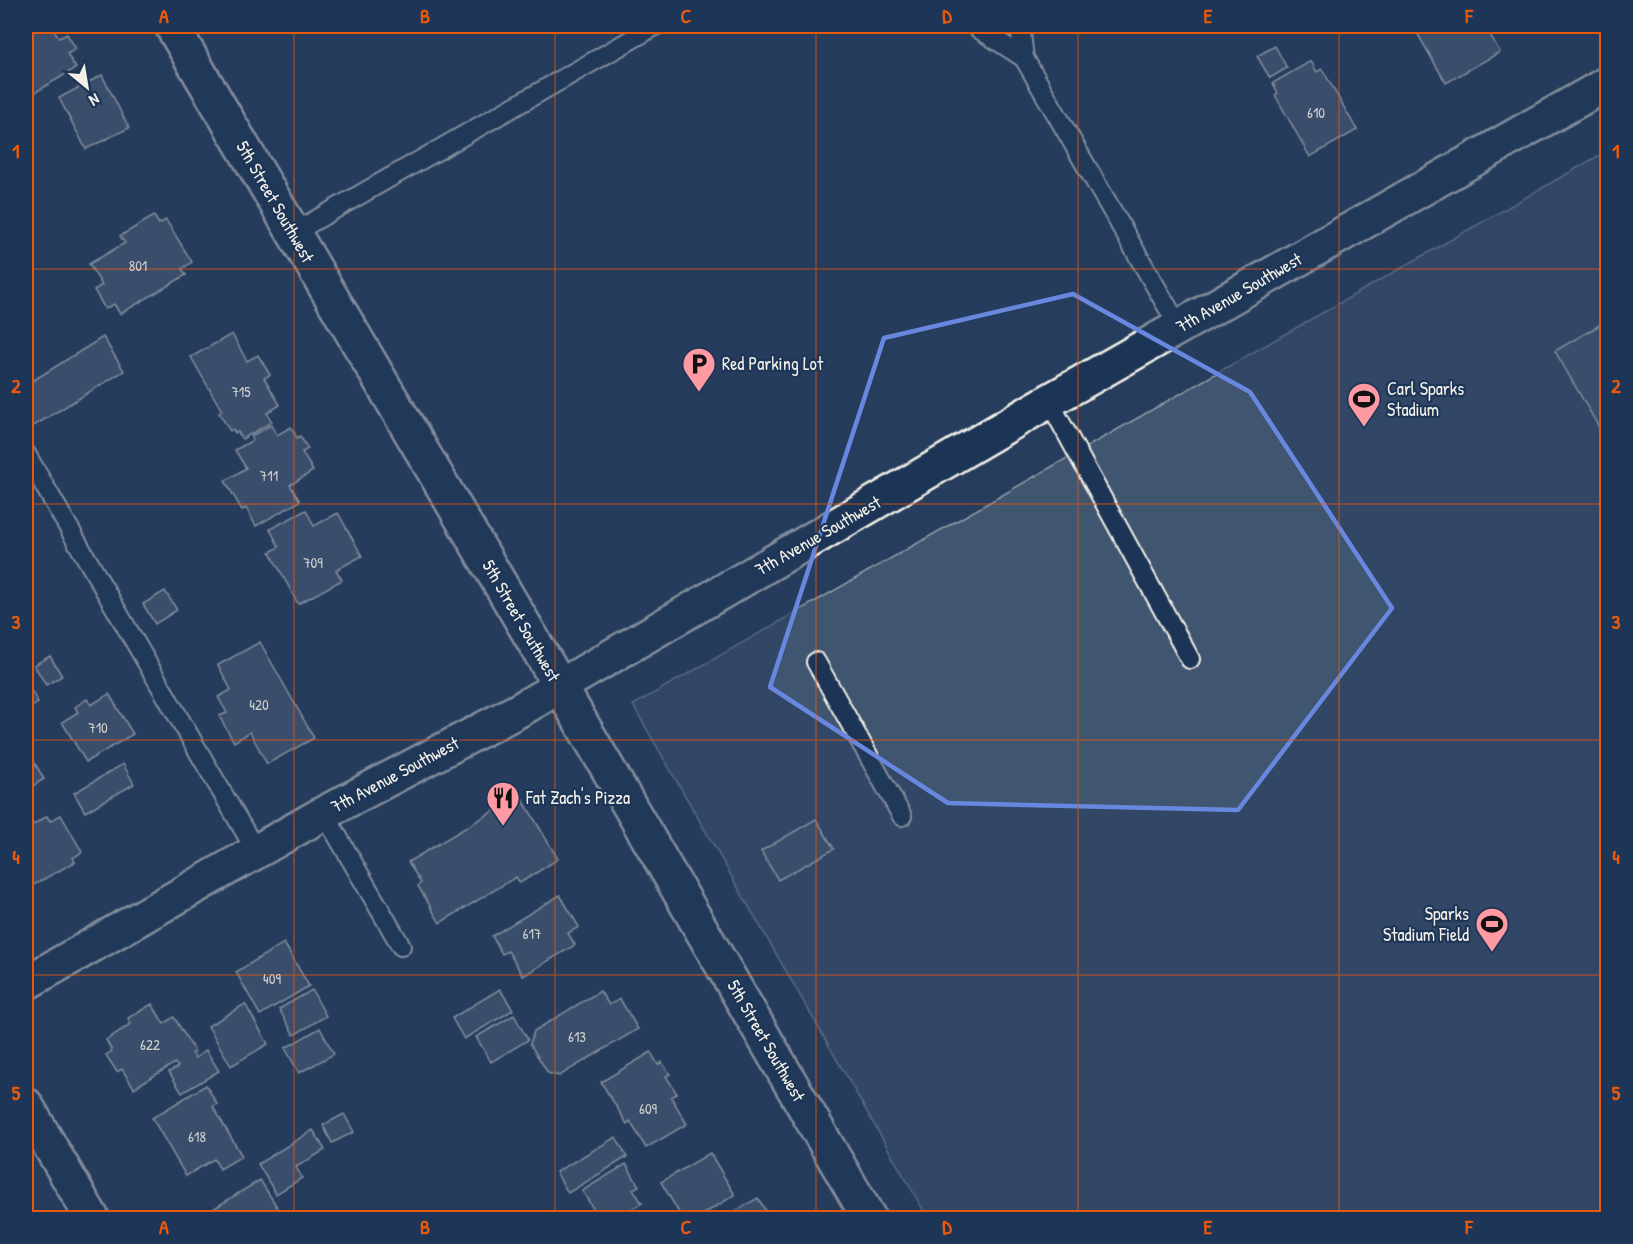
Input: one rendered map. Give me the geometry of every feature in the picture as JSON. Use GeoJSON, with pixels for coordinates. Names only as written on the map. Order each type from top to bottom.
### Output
{"type":"FeatureCollection","features":[{"type":"Feature","properties":{"kind":"street","name":"5th Street Southwest"},"geometry":{"type":"LineString","coordinates":[[171,26],[869,1218]]}},
{"type":"Feature","properties":{"kind":"street","name":"7th Avenue Southwest"},"geometry":{"type":"LineString","coordinates":[[26,983],[324,813],[521,709],[1049,401],[1608,83]]}},
{"type":"Feature","properties":{"kind":"street"},"geometry":{"type":"LineString","coordinates":[[26,1104],[92,1218]]}},
{"type":"Feature","properties":{"kind":"lane"},"geometry":{"type":"LineString","coordinates":[[293,233],[655,26]]}},
{"type":"Feature","properties":{"kind":"lane"},"geometry":{"type":"LineString","coordinates":[[977,26],[1024,58]]}},
{"type":"Feature","properties":{"kind":"lane"},"geometry":{"type":"LineString","coordinates":[[1020,26],[1024,58],[1179,327]]}},
{"type":"Feature","properties":{"kind":"lane"},"geometry":{"type":"LineString","coordinates":[[1049,401],[1190,658]]}},
{"type":"Feature","properties":{"kind":"lane"},"geometry":{"type":"LineString","coordinates":[[26,454],[256,851]]}},
{"type":"Feature","properties":{"kind":"lane"},"geometry":{"type":"LineString","coordinates":[[816,662],[902,816]]}},
{"type":"Feature","properties":{"kind":"lane"},"geometry":{"type":"LineString","coordinates":[[324,813],[401,946]]}},
{"type":"Feature","properties":{"kind":"highlighted area"},"geometry":{"type":"Polygon","coordinates":[[[1073,294],[1250,392],[1392,608],[1238,810],[948,803],[770,687],[884,338],[1073,294]]]}},
{"type":"Feature","properties":{"kind":"shaded area","name":"Carl Sparks Stadium"},"geometry":{"type":"Polygon","coordinates":[[[1607,151],[1607,1218],[928,1218],[633,705],[1607,151]]]}},
{"type":"Feature","properties":{"kind":"building"},"geometry":{"type":"Polygon","coordinates":[[[52,26],[59,38],[67,34],[76,49],[67,54],[76,68],[26,98],[26,27],[52,26]]]}},
{"type":"Feature","properties":{"kind":"building"},"geometry":{"type":"Polygon","coordinates":[[[1413,26],[1485,26],[1500,52],[1446,83],[1413,26]]]}},
{"type":"Feature","properties":{"kind":"building"},"geometry":{"type":"Polygon","coordinates":[[[1275,46],[1287,68],[1270,78],[1257,56],[1275,46]]]}},
{"type":"Feature","properties":{"kind":"building"},"geometry":{"type":"Polygon","coordinates":[[[1311,61],[1317,72],[1322,69],[1357,130],[1310,157],[1275,95],[1278,93],[1273,83],[1311,61]]]}},
{"type":"Feature","properties":{"kind":"building"},"geometry":{"type":"Polygon","coordinates":[[[102,75],[129,128],[86,149],[59,98],[102,75]]]}},
{"type":"Feature","properties":{"kind":"building"},"geometry":{"type":"Polygon","coordinates":[[[154,216],[159,224],[166,220],[192,262],[182,269],[186,275],[120,314],[114,304],[105,309],[94,290],[102,285],[89,264],[125,243],[120,236],[154,216]]]}},
{"type":"Feature","properties":{"kind":"building"},"geometry":{"type":"Polygon","coordinates":[[[1603,323],[1608,331],[1608,443],[1555,351],[1603,323]]]}},
{"type":"Feature","properties":{"kind":"building"},"geometry":{"type":"Polygon","coordinates":[[[232,334],[247,361],[258,355],[270,375],[264,378],[280,405],[267,413],[272,422],[242,439],[238,432],[235,433],[233,429],[230,431],[219,413],[222,411],[191,357],[232,334]]]}},
{"type":"Feature","properties":{"kind":"building"},"geometry":{"type":"Polygon","coordinates":[[[103,337],[124,371],[32,427],[26,415],[26,385],[103,337]]]}},
{"type":"Feature","properties":{"kind":"building"},"geometry":{"type":"Polygon","coordinates":[[[271,425],[277,435],[291,427],[297,438],[300,436],[308,449],[302,452],[313,471],[290,485],[300,501],[256,526],[246,508],[242,510],[225,481],[246,468],[235,450],[253,440],[251,436],[271,425]]]}},
{"type":"Feature","properties":{"kind":"building"},"geometry":{"type":"Polygon","coordinates":[[[306,510],[314,526],[338,513],[362,556],[336,570],[342,580],[298,604],[270,552],[279,547],[270,529],[306,510]]]}},
{"type":"Feature","properties":{"kind":"building"},"geometry":{"type":"Polygon","coordinates":[[[165,591],[177,610],[155,624],[143,604],[165,591]]]}},
{"type":"Feature","properties":{"kind":"building"},"geometry":{"type":"Polygon","coordinates":[[[260,642],[314,738],[267,764],[250,732],[234,742],[219,716],[227,713],[218,697],[231,690],[218,665],[260,642]]]}},
{"type":"Feature","properties":{"kind":"building"},"geometry":{"type":"Polygon","coordinates":[[[50,656],[62,676],[46,685],[34,665],[50,656]]]}},
{"type":"Feature","properties":{"kind":"building"},"geometry":{"type":"Polygon","coordinates":[[[26,681],[38,703],[26,710],[26,681]]]}},
{"type":"Feature","properties":{"kind":"building"},"geometry":{"type":"Polygon","coordinates":[[[109,694],[133,734],[86,762],[62,722],[78,712],[75,707],[87,699],[91,705],[109,694]]]}},
{"type":"Feature","properties":{"kind":"building"},"geometry":{"type":"Polygon","coordinates":[[[26,748],[44,779],[28,789],[33,797],[26,802],[26,748]]]}},
{"type":"Feature","properties":{"kind":"building"},"geometry":{"type":"Polygon","coordinates":[[[123,764],[134,784],[85,812],[74,793],[123,764]]]}},
{"type":"Feature","properties":{"kind":"building","name":"Fat Zach's Pizza"},"geometry":{"type":"Polygon","coordinates":[[[520,795],[558,859],[520,883],[516,877],[440,923],[418,886],[421,883],[408,862],[520,795]]]}},
{"type":"Feature","properties":{"kind":"building"},"geometry":{"type":"Polygon","coordinates":[[[61,815],[82,852],[73,858],[75,862],[26,889],[26,829],[47,816],[50,821],[61,815]]]}},
{"type":"Feature","properties":{"kind":"building"},"geometry":{"type":"Polygon","coordinates":[[[816,819],[834,849],[778,880],[761,851],[816,819]]]}},
{"type":"Feature","properties":{"kind":"building"},"geometry":{"type":"Polygon","coordinates":[[[560,895],[579,927],[568,933],[575,945],[523,976],[508,951],[502,954],[492,936],[560,895]]]}},
{"type":"Feature","properties":{"kind":"building"},"geometry":{"type":"Polygon","coordinates":[[[284,943],[309,986],[260,1015],[236,972],[284,943]]]}},
{"type":"Feature","properties":{"kind":"building"},"geometry":{"type":"Polygon","coordinates":[[[500,989],[513,1010],[464,1039],[452,1018],[500,989]]]}},
{"type":"Feature","properties":{"kind":"building"},"geometry":{"type":"Polygon","coordinates":[[[312,990],[326,1016],[294,1035],[279,1009],[312,990]]]}},
{"type":"Feature","properties":{"kind":"building"},"geometry":{"type":"Polygon","coordinates":[[[600,991],[609,1005],[620,999],[638,1029],[559,1076],[548,1073],[530,1044],[534,1031],[600,991]]]}},
{"type":"Feature","properties":{"kind":"building"},"geometry":{"type":"Polygon","coordinates":[[[152,1004],[164,1024],[174,1017],[195,1052],[192,1053],[195,1058],[206,1050],[219,1071],[182,1093],[169,1072],[178,1067],[175,1063],[134,1088],[122,1069],[117,1072],[106,1055],[112,1051],[106,1040],[131,1024],[128,1018],[152,1004]]]}},
{"type":"Feature","properties":{"kind":"building"},"geometry":{"type":"Polygon","coordinates":[[[245,1004],[268,1044],[231,1066],[208,1026],[245,1004]]]}},
{"type":"Feature","properties":{"kind":"building"},"geometry":{"type":"Polygon","coordinates":[[[514,1015],[528,1040],[491,1062],[476,1037],[514,1015]]]}},
{"type":"Feature","properties":{"kind":"building"},"geometry":{"type":"Polygon","coordinates":[[[320,1028],[334,1054],[299,1073],[285,1048],[320,1028]]]}},
{"type":"Feature","properties":{"kind":"building"},"geometry":{"type":"Polygon","coordinates":[[[651,1052],[658,1065],[662,1062],[670,1074],[666,1076],[677,1094],[671,1097],[687,1124],[646,1148],[630,1121],[627,1124],[601,1082],[651,1052]]]}},
{"type":"Feature","properties":{"kind":"building"},"geometry":{"type":"Polygon","coordinates":[[[206,1085],[217,1104],[213,1107],[242,1156],[220,1169],[214,1159],[186,1176],[152,1118],[206,1085]]]}},
{"type":"Feature","properties":{"kind":"building"},"geometry":{"type":"Polygon","coordinates":[[[344,1114],[354,1132],[332,1143],[323,1125],[344,1114]]]}},
{"type":"Feature","properties":{"kind":"building"},"geometry":{"type":"Polygon","coordinates":[[[313,1130],[325,1150],[296,1167],[302,1178],[276,1194],[258,1164],[313,1130]]]}},
{"type":"Feature","properties":{"kind":"building"},"geometry":{"type":"Polygon","coordinates":[[[616,1137],[627,1157],[568,1193],[556,1172],[616,1137]]]}},
{"type":"Feature","properties":{"kind":"building"},"geometry":{"type":"Polygon","coordinates":[[[710,1153],[735,1195],[697,1218],[682,1218],[661,1182],[710,1153]]]}},
{"type":"Feature","properties":{"kind":"building"},"geometry":{"type":"Polygon","coordinates":[[[626,1164],[639,1186],[633,1189],[642,1203],[617,1218],[599,1218],[582,1191],[626,1164]]]}},
{"type":"Feature","properties":{"kind":"building"},"geometry":{"type":"Polygon","coordinates":[[[260,1180],[284,1218],[219,1218],[213,1209],[260,1180]]]}},
{"type":"Feature","properties":{"kind":"building"},"geometry":{"type":"Polygon","coordinates":[[[758,1198],[770,1218],[723,1218],[758,1198]]]}},
{"type":"Feature","properties":{"kind":"place","name":"Red Parking Lot"},"geometry":{"type":"Point","coordinates":[699,393]}},
{"type":"Feature","properties":{"kind":"place","name":"Carl Sparks Stadium"},"geometry":{"type":"Point","coordinates":[1364,428]}},
{"type":"Feature","properties":{"kind":"place","name":"Fat Zach's Pizza"},"geometry":{"type":"Point","coordinates":[503,827]}},
{"type":"Feature","properties":{"kind":"place","name":"Sparks Stadium Field"},"geometry":{"type":"Point","coordinates":[1492,953]}}]}
